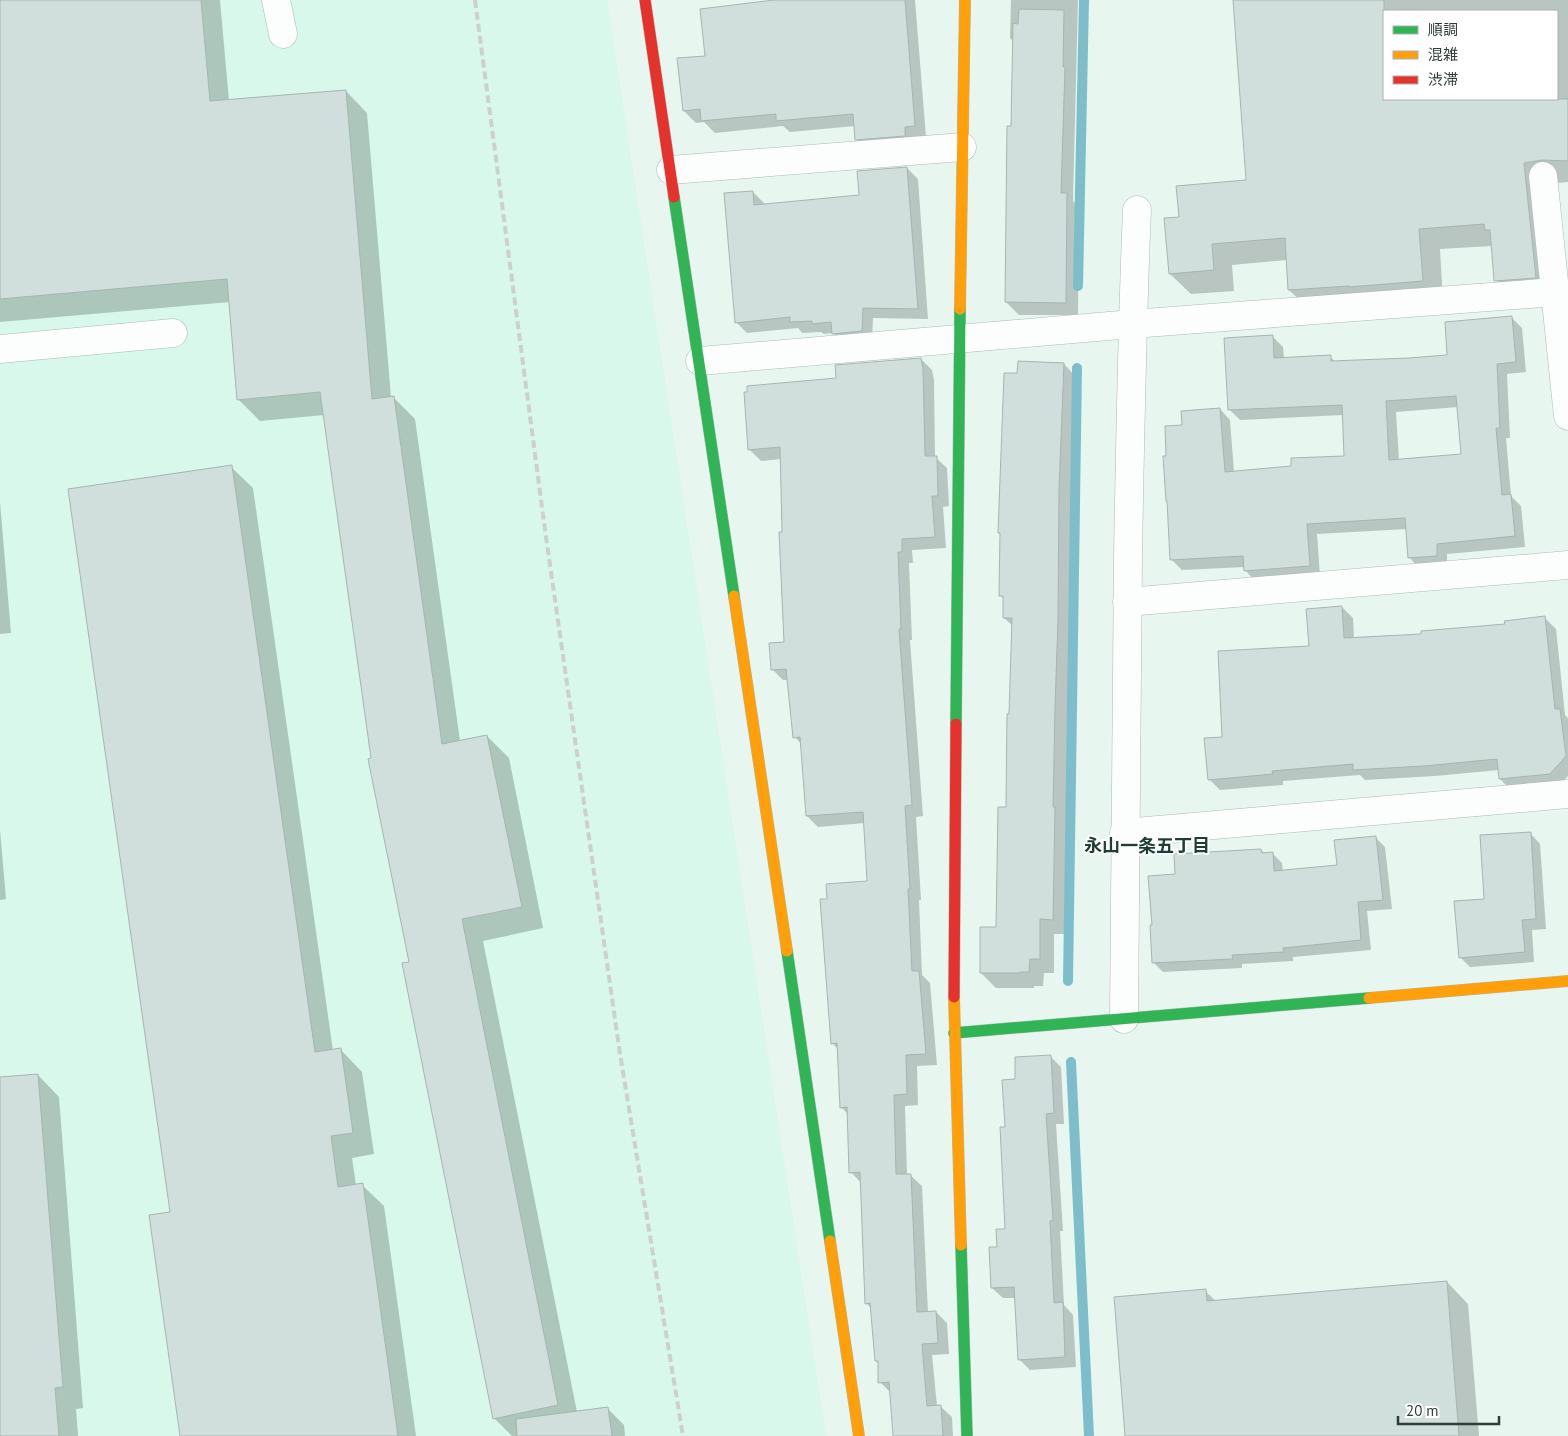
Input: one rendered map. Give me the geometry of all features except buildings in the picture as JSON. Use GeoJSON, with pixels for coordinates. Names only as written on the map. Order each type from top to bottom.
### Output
{"type":"FeatureCollection","features":[{"type":"Feature","properties":{"kind":"street"},"geometry":{"type":"LineString","coordinates":[[276,0],[283,34]]}},
{"type":"Feature","properties":{"kind":"street"},"geometry":{"type":"LineString","coordinates":[[645,0],[859,1436]]}},
{"type":"Feature","properties":{"kind":"street"},"geometry":{"type":"LineString","coordinates":[[965,0],[959,339],[954,1033],[967,1436]]}},
{"type":"Feature","properties":{"kind":"street"},"geometry":{"type":"LineString","coordinates":[[671,170],[962,147]]}},
{"type":"Feature","properties":{"kind":"street"},"geometry":{"type":"LineString","coordinates":[[1543,176],[1568,416]]}},
{"type":"Feature","properties":{"kind":"street"},"geometry":{"type":"LineString","coordinates":[[1124,1019],[1127,602],[1132,324],[1137,210]]}},
{"type":"Feature","properties":{"kind":"street"},"geometry":{"type":"LineString","coordinates":[[700,361],[1132,324],[1555,292]]}},
{"type":"Feature","properties":{"kind":"street"},"geometry":{"type":"LineString","coordinates":[[0,349],[173,333]]}},
{"type":"Feature","properties":{"kind":"street"},"geometry":{"type":"LineString","coordinates":[[1127,602],[1568,565]]}},
{"type":"Feature","properties":{"kind":"street"},"geometry":{"type":"LineString","coordinates":[[1124,833],[1568,794]]}},
{"type":"Feature","properties":{"kind":"street"},"geometry":{"type":"LineString","coordinates":[[954,1033],[1568,981]]}},
{"type":"Feature","properties":{"kind":"shaded area"},"geometry":{"type":"Polygon","coordinates":[[[0,0],[607,0],[826,1436],[0,1436],[0,0]]]}},
{"type":"Feature","properties":{"kind":"waterway"},"geometry":{"type":"LineString","coordinates":[[1078,286],[1084,0]]}},
{"type":"Feature","properties":{"kind":"waterway"},"geometry":{"type":"LineString","coordinates":[[1068,981],[1077,368]]}},
{"type":"Feature","properties":{"kind":"waterway"},"geometry":{"type":"LineString","coordinates":[[1071,1062],[1089,1436]]}},
{"type":"Feature","properties":{"kind":"railway"},"geometry":{"type":"LineString","coordinates":[[475,0],[545,530],[620,1054],[683,1436]]}},
{"type":"Feature","properties":{"kind":"traffic: fast"},"geometry":{"type":"LineString","coordinates":[[674,197],[734,596]]}},
{"type":"Feature","properties":{"kind":"traffic: fast"},"geometry":{"type":"LineString","coordinates":[[956,724],[960,309]]}},
{"type":"Feature","properties":{"kind":"traffic: fast"},"geometry":{"type":"LineString","coordinates":[[787,951],[830,1241]]}},
{"type":"Feature","properties":{"kind":"traffic: fast"},"geometry":{"type":"LineString","coordinates":[[954,1033],[1369,998]]}},
{"type":"Feature","properties":{"kind":"traffic: fast"},"geometry":{"type":"LineString","coordinates":[[961,1245],[967,1436]]}},
{"type":"Feature","properties":{"kind":"traffic: slow"},"geometry":{"type":"LineString","coordinates":[[960,309],[965,0]]}},
{"type":"Feature","properties":{"kind":"traffic: slow"},"geometry":{"type":"LineString","coordinates":[[734,596],[787,951]]}},
{"type":"Feature","properties":{"kind":"traffic: slow"},"geometry":{"type":"LineString","coordinates":[[1369,998],[1568,981]]}},
{"type":"Feature","properties":{"kind":"traffic: slow"},"geometry":{"type":"LineString","coordinates":[[954,997],[961,1245]]}},
{"type":"Feature","properties":{"kind":"traffic: slow"},"geometry":{"type":"LineString","coordinates":[[830,1241],[859,1436]]}},
{"type":"Feature","properties":{"kind":"traffic: jam"},"geometry":{"type":"LineString","coordinates":[[645,0],[674,197]]}},
{"type":"Feature","properties":{"kind":"traffic: jam"},"geometry":{"type":"LineString","coordinates":[[954,997],[956,724]]}},
{"type":"Feature","properties":{"kind":"district","name":"永山一条五丁目"},"geometry":{"type":"Point","coordinates":[1147,846]}}]}
